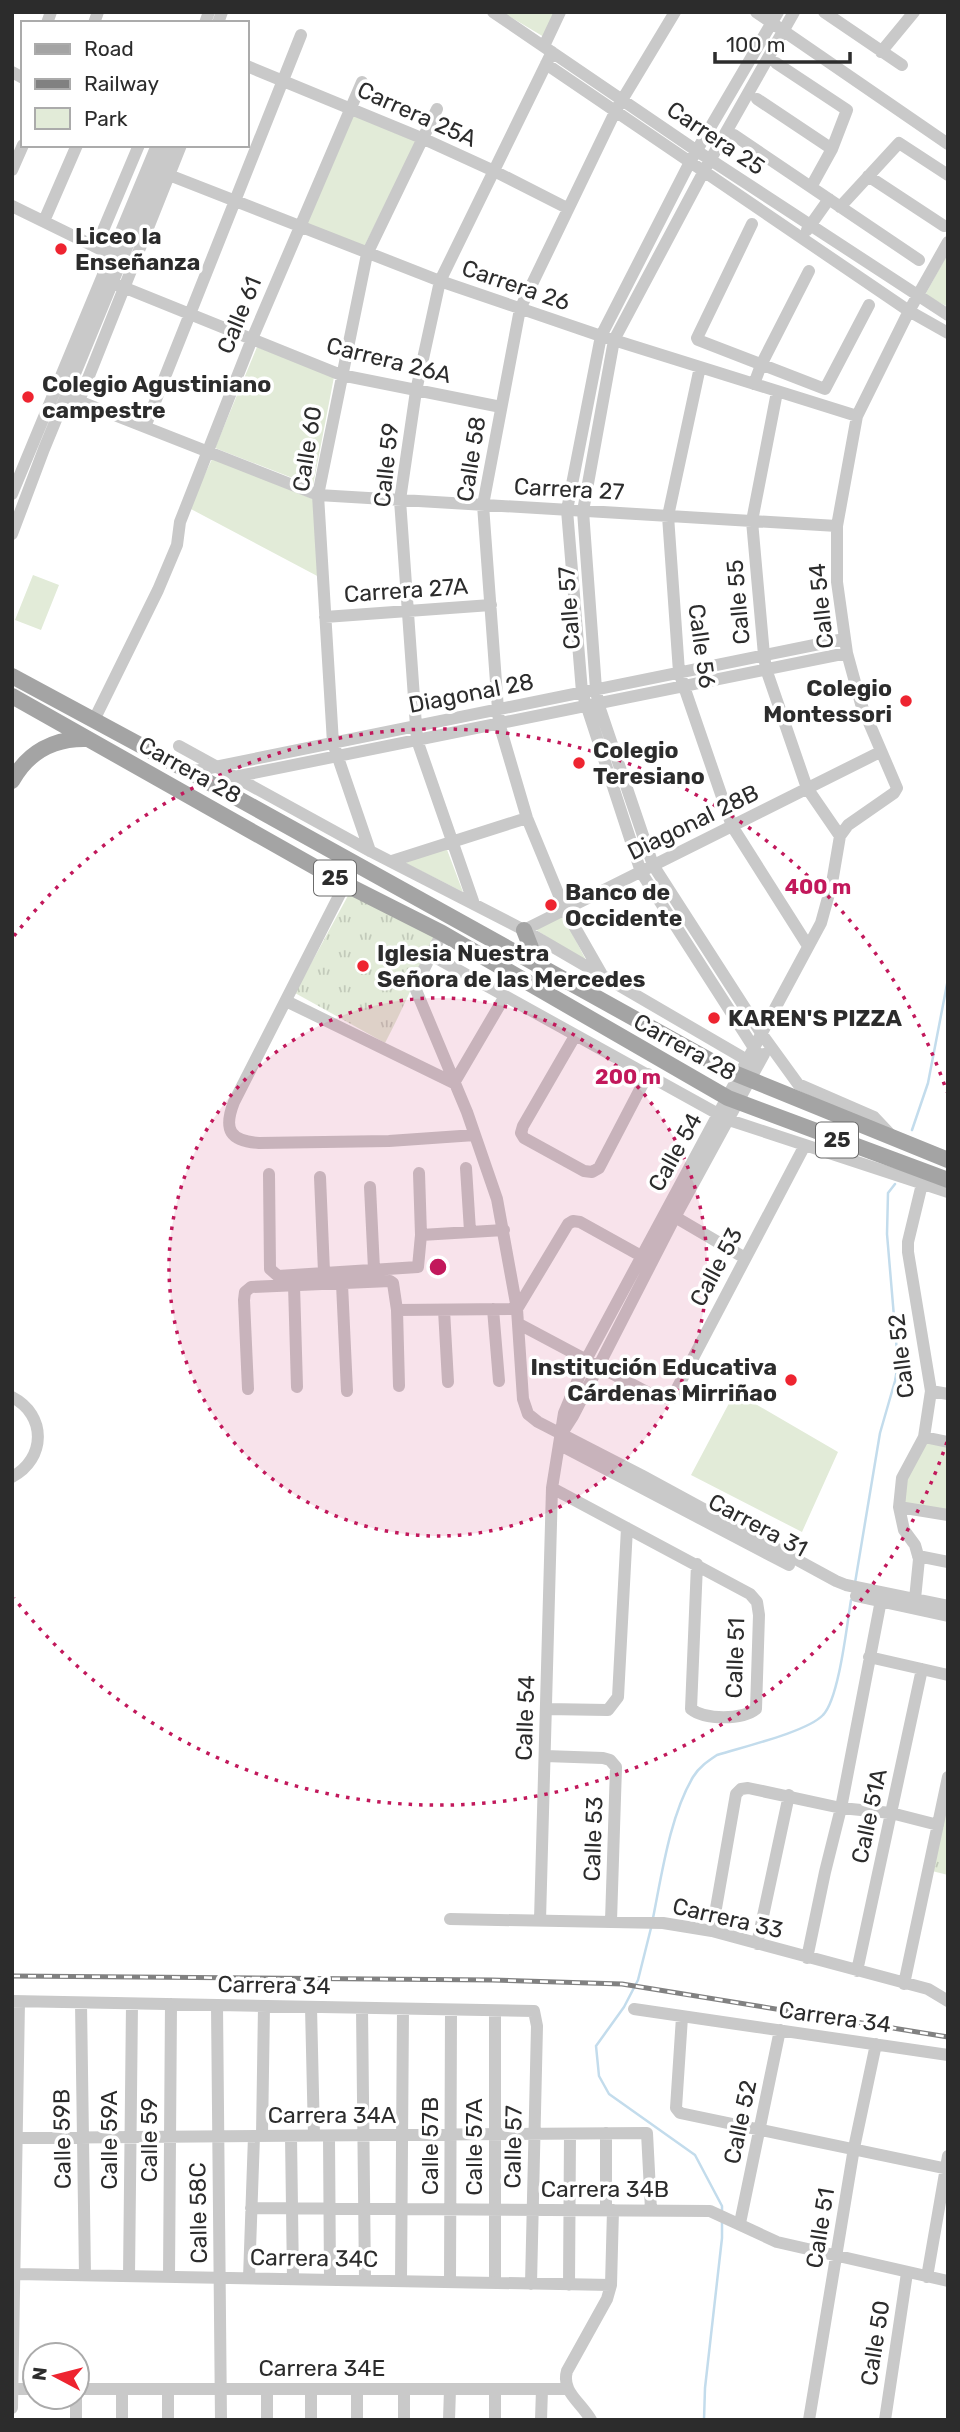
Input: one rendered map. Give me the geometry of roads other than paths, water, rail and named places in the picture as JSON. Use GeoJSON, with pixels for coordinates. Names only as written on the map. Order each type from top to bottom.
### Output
{"type":"FeatureCollection","features":[{"type":"Feature","properties":{"kind":"main road","name":"Carrera 28"},"geometry":{"type":"LineString","coordinates":[[12,676],[744,1079],[948,1160]]}},
{"type":"Feature","properties":{"kind":"main road","name":"Carrera 28"},"geometry":{"type":"LineString","coordinates":[[12,696],[345,884],[442,933],[733,1100],[948,1180]]}},
{"type":"Feature","properties":{"kind":"main road"},"geometry":{"type":"LineString","coordinates":[[12,780],[26,761],[44,747],[65,740],[87,739]]}},
{"type":"Feature","properties":{"kind":"main road"},"geometry":{"type":"LineString","coordinates":[[524,930],[538,966]]}},
{"type":"Feature","properties":{"kind":"street","name":"Carrera 25"},"geometry":{"type":"LineString","coordinates":[[493,12],[547,54],[694,156],[704,172],[909,312],[948,333]]}},
{"type":"Feature","properties":{"kind":"street","name":"Calle 59"},"geometry":{"type":"LineString","coordinates":[[473,901],[416,740],[400,500],[416,391],[440,281],[547,54],[560,12]]}},
{"type":"Feature","properties":{"kind":"street","name":"Calle 58"},"geometry":{"type":"LineString","coordinates":[[601,973],[565,910],[527,818],[499,723],[482,505],[520,309],[619,105],[675,12]]}},
{"type":"Feature","properties":{"kind":"street"},"geometry":{"type":"LineString","coordinates":[[756,12],[775,18],[784,30],[948,144]]}},
{"type":"Feature","properties":{"kind":"street","name":"Calle 57"},"geometry":{"type":"LineString","coordinates":[[754,1056],[641,872],[592,704],[596,689],[583,511],[607,339],[794,12]]}},
{"type":"Feature","properties":{"kind":"street"},"geometry":{"type":"LineString","coordinates":[[881,51],[914,12]]}},
{"type":"Feature","properties":{"kind":"street"},"geometry":{"type":"LineString","coordinates":[[830,14],[902,65]]}},
{"type":"Feature","properties":{"kind":"street","name":"Calle 57"},"geometry":{"type":"LineString","coordinates":[[775,18],[694,156],[607,339],[568,510],[582,692],[592,704],[653,865],[798,1084],[874,1117],[894,1138]]}},
{"type":"Feature","properties":{"kind":"street"},"geometry":{"type":"LineString","coordinates":[[145,427],[301,35]]}},
{"type":"Feature","properties":{"kind":"street"},"geometry":{"type":"LineString","coordinates":[[776,63],[847,110],[832,149],[811,187]]}},
{"type":"Feature","properties":{"kind":"street","name":"Carrera 25A"},"geometry":{"type":"LineString","coordinates":[[248,66],[424,139],[567,208]]}},
{"type":"Feature","properties":{"kind":"street","name":"Calle 61"},"geometry":{"type":"LineString","coordinates":[[94,720],[163,579],[177,545],[183,515],[207,451],[362,82]]}},
{"type":"Feature","properties":{"kind":"street"},"geometry":{"type":"LineString","coordinates":[[757,99],[832,149]]}},
{"type":"Feature","properties":{"kind":"street","name":"Calle 60"},"geometry":{"type":"LineString","coordinates":[[370,850],[334,749],[318,495],[367,254],[437,109]]}},
{"type":"Feature","properties":{"kind":"street"},"geometry":{"type":"LineString","coordinates":[[734,135],[919,260]]}},
{"type":"Feature","properties":{"kind":"street"},"geometry":{"type":"LineString","coordinates":[[801,239],[810,225],[868,176],[899,143],[948,175]]}},
{"type":"Feature","properties":{"kind":"street"},"geometry":{"type":"LineString","coordinates":[[12,170],[22,147]]}},
{"type":"Feature","properties":{"kind":"street"},"geometry":{"type":"LineString","coordinates":[[44,221],[76,147]]}},
{"type":"Feature","properties":{"kind":"street"},"geometry":{"type":"LineString","coordinates":[[96,247],[138,147]]}},
{"type":"Feature","properties":{"kind":"street"},"geometry":{"type":"LineString","coordinates":[[12,494],[156,147]]}},
{"type":"Feature","properties":{"kind":"street"},"geometry":{"type":"LineString","coordinates":[[79,401],[168,147]]}},
{"type":"Feature","properties":{"kind":"street"},"geometry":{"type":"LineString","coordinates":[[12,534],[66,396],[180,147]]}},
{"type":"Feature","properties":{"kind":"street","name":"Carrera 25"},"geometry":{"type":"LineString","coordinates":[[694,156],[711,159],[948,315]]}},
{"type":"Feature","properties":{"kind":"street","name":"Carrera 26"},"geometry":{"type":"LineString","coordinates":[[169,175],[440,281],[607,339],[857,416]]}},
{"type":"Feature","properties":{"kind":"street"},"geometry":{"type":"LineString","coordinates":[[868,176],[944,226]]}},
{"type":"Feature","properties":{"kind":"street"},"geometry":{"type":"LineString","coordinates":[[12,206],[112,256]]}},
{"type":"Feature","properties":{"kind":"street"},"geometry":{"type":"LineString","coordinates":[[752,224],[697,339],[825,389],[869,305]]}},
{"type":"Feature","properties":{"kind":"street","name":"Calle 54"},"geometry":{"type":"LineString","coordinates":[[540,1920],[552,1488],[564,1413],[766,1038],[821,923],[832,883],[840,836],[848,825],[894,793],[896,782],[880,752],[861,704],[846,653],[837,582],[837,526],[857,416],[909,312],[948,242]]}},
{"type":"Feature","properties":{"kind":"street"},"geometry":{"type":"LineString","coordinates":[[754,384],[809,271]]}},
{"type":"Feature","properties":{"kind":"street","name":"Carrera 26A"},"geometry":{"type":"LineString","coordinates":[[119,285],[341,375],[501,407]]}},
{"type":"Feature","properties":{"kind":"street","name":"Calle 56"},"geometry":{"type":"LineString","coordinates":[[699,367],[668,516],[679,672],[732,826],[808,946]]}},
{"type":"Feature","properties":{"kind":"street","name":"Calle 55"},"geometry":{"type":"LineString","coordinates":[[778,392],[752,521],[764,655],[766,669],[807,788],[840,836]]}},
{"type":"Feature","properties":{"kind":"street","name":"Carrera 27"},"geometry":{"type":"LineString","coordinates":[[66,396],[318,495],[837,526]]}},
{"type":"Feature","properties":{"kind":"street","name":"Carrera 27A"},"geometry":{"type":"LineString","coordinates":[[325,617],[491,605]]}},
{"type":"Feature","properties":{"kind":"street","name":"Diagonal 28"},"geometry":{"type":"LineString","coordinates":[[234,777],[416,726],[844,639]]}},
{"type":"Feature","properties":{"kind":"street","name":"Diagonal 28"},"geometry":{"type":"LineString","coordinates":[[190,772],[334,749],[416,740],[846,653]]}},
{"type":"Feature","properties":{"kind":"street"},"geometry":{"type":"LineString","coordinates":[[102,704],[114,730]]}},
{"type":"Feature","properties":{"kind":"street","name":"Carrera 28"},"geometry":{"type":"LineString","coordinates":[[179,746],[370,850],[473,901],[754,1056]]}},
{"type":"Feature","properties":{"kind":"street","name":"Diagonal 28B"},"geometry":{"type":"LineString","coordinates":[[524,930],[880,752]]}},
{"type":"Feature","properties":{"kind":"street"},"geometry":{"type":"LineString","coordinates":[[392,861],[527,818]]}},
{"type":"Feature","properties":{"kind":"street"},"geometry":{"type":"LineString","coordinates":[[345,884],[229,1114],[229,1127],[236,1139],[259,1143],[389,1141],[475,1135]]}},
{"type":"Feature","properties":{"kind":"street"},"geometry":{"type":"LineString","coordinates":[[442,933],[416,990],[475,1135],[497,1199],[519,1324],[592,1362]]}},
{"type":"Feature","properties":{"kind":"street","name":"Carrera 28"},"geometry":{"type":"LineString","coordinates":[[430,955],[724,1117],[948,1192]]}},
{"type":"Feature","properties":{"kind":"street"},"geometry":{"type":"LineString","coordinates":[[454,1083],[505,996]]}},
{"type":"Feature","properties":{"kind":"street"},"geometry":{"type":"LineString","coordinates":[[286,1001],[454,1083]]}},
{"type":"Feature","properties":{"kind":"street"},"geometry":{"type":"LineString","coordinates":[[575,1035],[523,1126],[521,1133],[524,1139],[584,1171],[592,1172],[599,1168],[648,1074]]}},
{"type":"Feature","properties":{"kind":"street","name":"Calle 53"},"geometry":{"type":"LineString","coordinates":[[592,1362],[658,1398],[672,1398],[805,1145]]}},
{"type":"Feature","properties":{"kind":"street"},"geometry":{"type":"LineString","coordinates":[[466,1168],[470,1231]]}},
{"type":"Feature","properties":{"kind":"street"},"geometry":{"type":"LineString","coordinates":[[269,1174],[270,1269],[278,1276],[418,1267],[421,1258],[419,1173]]}},
{"type":"Feature","properties":{"kind":"street"},"geometry":{"type":"LineString","coordinates":[[320,1177],[324,1272]]}},
{"type":"Feature","properties":{"kind":"street","name":"Calle 52"},"geometry":{"type":"LineString","coordinates":[[915,1599],[918,1556],[915,1545],[904,1530],[899,1507],[902,1478],[924,1437],[931,1391],[908,1252],[922,1184]]}},
{"type":"Feature","properties":{"kind":"street"},"geometry":{"type":"LineString","coordinates":[[370,1186],[374,1269]]}},
{"type":"Feature","properties":{"kind":"street"},"geometry":{"type":"LineString","coordinates":[[671,1214],[745,1258]]}},
{"type":"Feature","properties":{"kind":"street"},"geometry":{"type":"LineString","coordinates":[[517,1309],[568,1223],[573,1221],[580,1222],[647,1260]]}},
{"type":"Feature","properties":{"kind":"street"},"geometry":{"type":"LineString","coordinates":[[421,1235],[503,1230]]}},
{"type":"Feature","properties":{"kind":"street"},"geometry":{"type":"LineString","coordinates":[[248,1389],[245,1292],[251,1287],[390,1281],[395,1290],[397,1310],[399,1387]]}},
{"type":"Feature","properties":{"kind":"street"},"geometry":{"type":"LineString","coordinates":[[342,1284],[347,1391]]}},
{"type":"Feature","properties":{"kind":"street"},"geometry":{"type":"LineString","coordinates":[[293,1285],[297,1387]]}},
{"type":"Feature","properties":{"kind":"street"},"geometry":{"type":"LineString","coordinates":[[493,1309],[499,1381]]}},
{"type":"Feature","properties":{"kind":"street"},"geometry":{"type":"LineString","coordinates":[[397,1310],[517,1309]]}},
{"type":"Feature","properties":{"kind":"street"},"geometry":{"type":"LineString","coordinates":[[444,1310],[448,1382]]}},
{"type":"Feature","properties":{"kind":"street","name":"Carrera 31"},"geometry":{"type":"LineString","coordinates":[[519,1324],[523,1399],[528,1414],[560,1439],[846,1590],[882,1597],[948,1616]]}},
{"type":"Feature","properties":{"kind":"street"},"geometry":{"type":"LineString","coordinates":[[931,1391],[948,1394]]}},
{"type":"Feature","properties":{"kind":"street"},"geometry":{"type":"LineString","coordinates":[[13,1395],[33,1415],[39,1438],[32,1460],[13,1478]]}},
{"type":"Feature","properties":{"kind":"street"},"geometry":{"type":"LineString","coordinates":[[924,1437],[948,1442]]}},
{"type":"Feature","properties":{"kind":"street"},"geometry":{"type":"LineString","coordinates":[[552,1488],[697,1564]]}},
{"type":"Feature","properties":{"kind":"street"},"geometry":{"type":"LineString","coordinates":[[899,1507],[948,1515]]}},
{"type":"Feature","properties":{"kind":"street"},"geometry":{"type":"LineString","coordinates":[[546,1709],[608,1710],[618,1697],[627,1528]]}},
{"type":"Feature","properties":{"kind":"street"},"geometry":{"type":"LineString","coordinates":[[918,1556],[948,1562]]}},
{"type":"Feature","properties":{"kind":"street","name":"Calle 51"},"geometry":{"type":"LineString","coordinates":[[697,1564],[750,1594],[757,1602],[759,1615],[756,1709],[740,1717],[698,1715],[691,1709],[697,1564]]}},
{"type":"Feature","properties":{"kind":"street"},"geometry":{"type":"LineString","coordinates":[[807,1958],[841,1808],[882,1597]]}},
{"type":"Feature","properties":{"kind":"street","name":"Carrera 31"},"geometry":{"type":"LineString","coordinates":[[882,1597],[915,1599],[948,1606]]}},
{"type":"Feature","properties":{"kind":"street"},"geometry":{"type":"LineString","coordinates":[[869,1657],[948,1675]]}},
{"type":"Feature","properties":{"kind":"street","name":"Calle 51A"},"geometry":{"type":"LineString","coordinates":[[857,1971],[922,1669]]}},
{"type":"Feature","properties":{"kind":"street","name":"Calle 53"},"geometry":{"type":"LineString","coordinates":[[545,1756],[603,1758],[616,1766],[611,1921]]}},
{"type":"Feature","properties":{"kind":"street"},"geometry":{"type":"LineString","coordinates":[[904,1984],[948,1777]]}},
{"type":"Feature","properties":{"kind":"street"},"geometry":{"type":"LineString","coordinates":[[712,1931],[736,1794],[741,1789],[789,1795],[841,1808],[891,1813],[938,1825]]}},
{"type":"Feature","properties":{"kind":"street"},"geometry":{"type":"LineString","coordinates":[[757,1944],[789,1795]]}},
{"type":"Feature","properties":{"kind":"street","name":"Carrera 33"},"geometry":{"type":"LineString","coordinates":[[450,1919],[644,1922],[712,1931],[928,1989],[948,2001]]}},
{"type":"Feature","properties":{"kind":"street"},"geometry":{"type":"LineString","coordinates":[[12,2408],[18,2138],[16,2001]]}},
{"type":"Feature","properties":{"kind":"street","name":"Carrera 34"},"geometry":{"type":"LineString","coordinates":[[16,2001],[534,2011]]}},
{"type":"Feature","properties":{"kind":"street","name":"Calle 59B"},"geometry":{"type":"LineString","coordinates":[[81,2003],[85,2275]]}},
{"type":"Feature","properties":{"kind":"street","name":"Calle 59A"},"geometry":{"type":"LineString","coordinates":[[129,2276],[132,2004]]}},
{"type":"Feature","properties":{"kind":"street","name":"Calle 59"},"geometry":{"type":"LineString","coordinates":[[169,2277],[171,2004]]}},
{"type":"Feature","properties":{"kind":"street","name":"Calle 58C"},"geometry":{"type":"LineString","coordinates":[[216,2005],[221,2420]]}},
{"type":"Feature","properties":{"kind":"street"},"geometry":{"type":"LineString","coordinates":[[249,2278],[264,2006]]}},
{"type":"Feature","properties":{"kind":"street"},"geometry":{"type":"LineString","coordinates":[[311,2007],[314,2136]]}},
{"type":"Feature","properties":{"kind":"street"},"geometry":{"type":"LineString","coordinates":[[362,2008],[365,2280]]}},
{"type":"Feature","properties":{"kind":"street"},"geometry":{"type":"LineString","coordinates":[[401,2281],[403,2009]]}},
{"type":"Feature","properties":{"kind":"street","name":"Carrera 34"},"geometry":{"type":"LineString","coordinates":[[634,2009],[948,2055]]}},
{"type":"Feature","properties":{"kind":"street","name":"Calle 57B"},"geometry":{"type":"LineString","coordinates":[[450,2282],[451,2010]]}},
{"type":"Feature","properties":{"kind":"street","name":"Calle 57A"},"geometry":{"type":"LineString","coordinates":[[495,2011],[495,2283]]}},
{"type":"Feature","properties":{"kind":"street","name":"Calle 57"},"geometry":{"type":"LineString","coordinates":[[531,2284],[537,2026],[534,2011]]}},
{"type":"Feature","properties":{"kind":"street"},"geometry":{"type":"LineString","coordinates":[[682,2017],[676,2108],[680,2113],[947,2164],[927,2277]]}},
{"type":"Feature","properties":{"kind":"street","name":"Calle 52"},"geometry":{"type":"LineString","coordinates":[[740,2223],[780,2030]]}},
{"type":"Feature","properties":{"kind":"street","name":"Calle 51"},"geometry":{"type":"LineString","coordinates":[[809,2420],[854,2148],[876,2044]]}},
{"type":"Feature","properties":{"kind":"street"},"geometry":{"type":"LineString","coordinates":[[591,2420],[567,2389],[565,2382],[568,2371],[607,2299],[611,2285],[606,2133]]}},
{"type":"Feature","properties":{"kind":"street","name":"Carrera 34A"},"geometry":{"type":"LineString","coordinates":[[18,2138],[647,2133],[651,2210]]}},
{"type":"Feature","properties":{"kind":"street"},"geometry":{"type":"LineString","coordinates":[[569,2285],[570,2134]]}},
{"type":"Feature","properties":{"kind":"street"},"geometry":{"type":"LineString","coordinates":[[291,2136],[293,2279]]}},
{"type":"Feature","properties":{"kind":"street"},"geometry":{"type":"LineString","coordinates":[[329,2136],[330,2280]]}},
{"type":"Feature","properties":{"kind":"street","name":"Carrera 34B"},"geometry":{"type":"LineString","coordinates":[[251,2208],[710,2211],[777,2242],[948,2281]]}},
{"type":"Feature","properties":{"kind":"street","name":"Calle 50"},"geometry":{"type":"LineString","coordinates":[[884,2420],[908,2273]]}},
{"type":"Feature","properties":{"kind":"street","name":"Carrera 34C"},"geometry":{"type":"LineString","coordinates":[[16,2274],[611,2285]]}},
{"type":"Feature","properties":{"kind":"street","name":"Carrera 34E"},"geometry":{"type":"LineString","coordinates":[[91,2389],[567,2389]]}},
{"type":"Feature","properties":{"kind":"street"},"geometry":{"type":"LineString","coordinates":[[122,2389],[122,2420]]}},
{"type":"Feature","properties":{"kind":"street"},"geometry":{"type":"LineString","coordinates":[[168,2389],[168,2420]]}},
{"type":"Feature","properties":{"kind":"street"},"geometry":{"type":"LineString","coordinates":[[267,2389],[267,2420]]}},
{"type":"Feature","properties":{"kind":"street"},"geometry":{"type":"LineString","coordinates":[[311,2389],[311,2420]]}},
{"type":"Feature","properties":{"kind":"street"},"geometry":{"type":"LineString","coordinates":[[357,2389],[357,2420]]}},
{"type":"Feature","properties":{"kind":"street"},"geometry":{"type":"LineString","coordinates":[[404,2389],[404,2420]]}},
{"type":"Feature","properties":{"kind":"street"},"geometry":{"type":"LineString","coordinates":[[449,2420],[450,2389]]}},
{"type":"Feature","properties":{"kind":"street"},"geometry":{"type":"LineString","coordinates":[[495,2389],[495,2420]]}},
{"type":"Feature","properties":{"kind":"street"},"geometry":{"type":"LineString","coordinates":[[541,2420],[542,2389]]}},
{"type":"Feature","properties":{"kind":"waterway"},"geometry":{"type":"LineString","coordinates":[[912,1130],[928,1083],[948,979]]}},
{"type":"Feature","properties":{"kind":"waterway"},"geometry":{"type":"LineString","coordinates":[[855,1583],[880,1433],[898,1364],[887,1234],[888,1193],[895,1184]]}},
{"type":"Feature","properties":{"kind":"waterway"},"geometry":{"type":"LineString","coordinates":[[653,1918],[678,1809],[693,1777],[717,1755],[789,1733],[823,1715],[834,1694],[838,1678],[851,1600]]}},
{"type":"Feature","properties":{"kind":"waterway"},"geometry":{"type":"LineString","coordinates":[[651,1928],[638,1980],[624,2007],[596,2046],[599,2076],[609,2094],[695,2155],[722,2210]]}},
{"type":"Feature","properties":{"kind":"waterway"},"geometry":{"type":"LineString","coordinates":[[704,2420],[722,2221]]}},
{"type":"Feature","properties":{"kind":"railway"},"geometry":{"type":"LineString","coordinates":[[12,1976],[492,1980],[622,1984],[948,2037]]}},
{"type":"Feature","properties":{"kind":"place","name":"Liceo la Enseñanza"},"geometry":{"type":"Point","coordinates":[61,249]}},
{"type":"Feature","properties":{"kind":"place","name":"Colegio Agustiniano campestre"},"geometry":{"type":"Point","coordinates":[28,397]}},
{"type":"Feature","properties":{"kind":"place","name":"Colegio Montessori"},"geometry":{"type":"Point","coordinates":[906,701]}},
{"type":"Feature","properties":{"kind":"place","name":"Colegio Teresiano"},"geometry":{"type":"Point","coordinates":[579,763]}},
{"type":"Feature","properties":{"kind":"place","name":"Banco de Occidente"},"geometry":{"type":"Point","coordinates":[551,905]}},
{"type":"Feature","properties":{"kind":"place","name":"Iglesia Nuestra Señora de las Mercedes"},"geometry":{"type":"Point","coordinates":[363,966]}},
{"type":"Feature","properties":{"kind":"place","name":"KAREN'S PIZZA"},"geometry":{"type":"Point","coordinates":[714,1018]}},
{"type":"Feature","properties":{"kind":"place","name":"Institución Educativa Cárdenas Mirriñao"},"geometry":{"type":"Point","coordinates":[791,1380]}}]}
